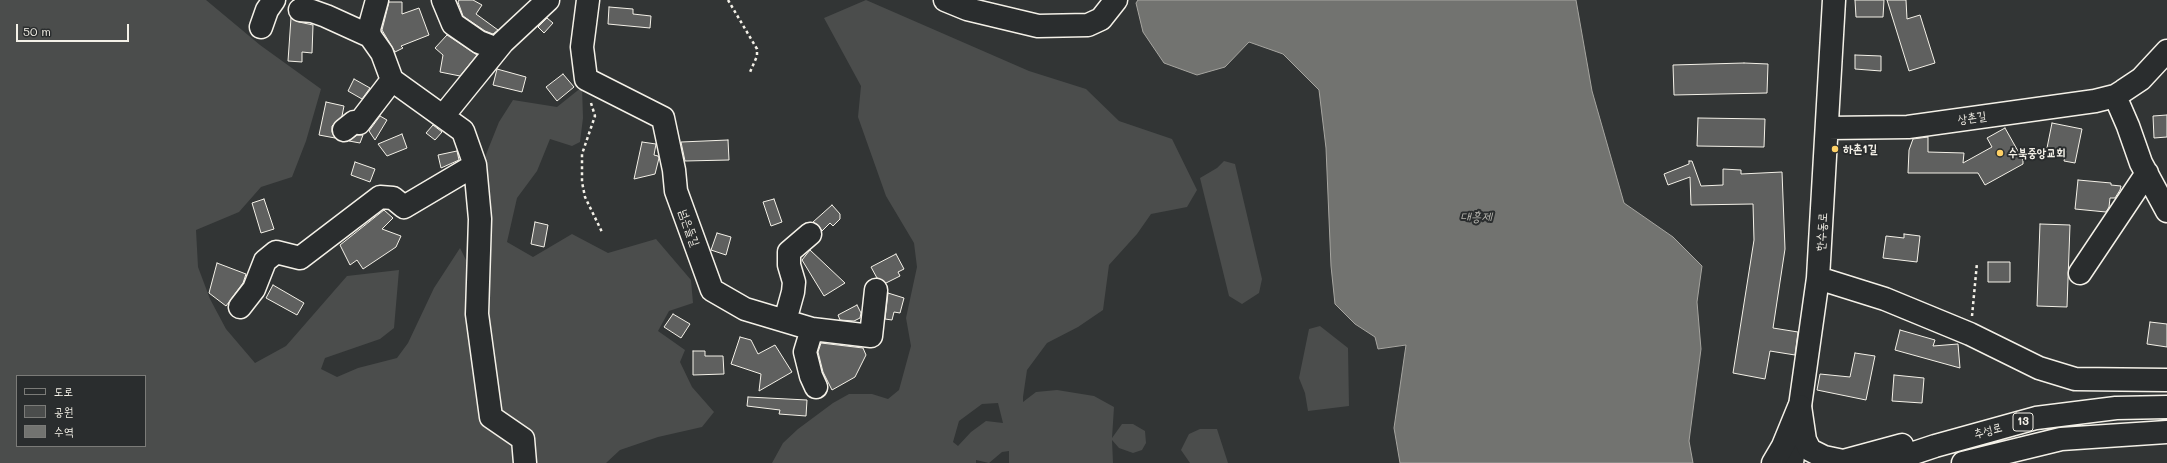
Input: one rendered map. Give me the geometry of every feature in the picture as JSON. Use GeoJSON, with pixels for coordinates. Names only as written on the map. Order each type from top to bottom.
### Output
{"type":"FeatureCollection","features":[{"type":"Feature","properties":{"kind":"street"},"geometry":{"type":"LineString","coordinates":[[261,27],[267,10],[274,0]]}},
{"type":"Feature","properties":{"kind":"street"},"geometry":{"type":"LineString","coordinates":[[376,0],[369,29],[370,36],[382,53],[392,80],[463,131],[475,165],[480,219],[477,314],[491,417],[523,440],[525,463]]}},
{"type":"Feature","properties":{"kind":"street"},"geometry":{"type":"LineString","coordinates":[[444,0],[453,24],[479,42],[498,49]]}},
{"type":"Feature","properties":{"kind":"street"},"geometry":{"type":"LineString","coordinates":[[443,116],[498,49],[548,0]]}},
{"type":"Feature","properties":{"kind":"street"},"geometry":{"type":"LineString","coordinates":[[586,79],[582,47],[588,0]]}},
{"type":"Feature","properties":{"kind":"street"},"geometry":{"type":"LineString","coordinates":[[945,0],[967,9],[1038,26],[1088,25],[1101,19],[1116,0]]}},
{"type":"Feature","properties":{"kind":"street","name":"한수동로"},"geometry":{"type":"LineString","coordinates":[[1792,463],[1818,278],[1828,128],[1834,0]]}},
{"type":"Feature","properties":{"kind":"street"},"geometry":{"type":"LineString","coordinates":[[300,10],[312,11],[326,16],[370,36]]}},
{"type":"Feature","properties":{"kind":"street","name":"상촌길"},"geometry":{"type":"LineString","coordinates":[[1828,128],[1908,127],[2094,101],[2115,96],[2141,79],[2167,51]]}},
{"type":"Feature","properties":{"kind":"street","name":"넘은들길"},"geometry":{"type":"LineString","coordinates":[[586,79],[663,118],[674,170],[676,191],[712,290],[745,309],[812,329],[871,336],[876,290]]}},
{"type":"Feature","properties":{"kind":"street"},"geometry":{"type":"LineString","coordinates":[[344,130],[354,122],[359,123],[392,80]]}},
{"type":"Feature","properties":{"kind":"street"},"geometry":{"type":"LineString","coordinates":[[2115,96],[2147,173],[2167,211]]}},
{"type":"Feature","properties":{"kind":"street"},"geometry":{"type":"LineString","coordinates":[[240,307],[254,289],[265,261],[276,252],[300,258],[380,197],[393,198],[404,207],[475,165]]}},
{"type":"Feature","properties":{"kind":"street"},"geometry":{"type":"LineString","coordinates":[[2080,273],[2147,173]]}},
{"type":"Feature","properties":{"kind":"street"},"geometry":{"type":"LineString","coordinates":[[785,321],[793,292],[794,282],[789,265],[789,252],[810,234]]}},
{"type":"Feature","properties":{"kind":"street"},"geometry":{"type":"LineString","coordinates":[[1818,278],[1885,299],[1970,334],[2039,368],[2075,379],[2167,380]]}},
{"type":"Feature","properties":{"kind":"street"},"geometry":{"type":"LineString","coordinates":[[812,329],[805,352],[811,376],[816,387]]}},
{"type":"Feature","properties":{"kind":"street"},"geometry":{"type":"LineString","coordinates":[[1800,406],[1805,440],[1810,450],[1824,457],[1844,461],[1969,426],[2036,418]]}},
{"type":"Feature","properties":{"kind":"street"},"geometry":{"type":"LineString","coordinates":[[1774,463],[1800,406]]}},
{"type":"Feature","properties":{"kind":"street","name":"추성로"},"geometry":{"type":"LineString","coordinates":[[1884,463],[1935,446],[2036,418],[2116,408],[2167,407]]}},
{"type":"Feature","properties":{"kind":"street","name":"추성로"},"geometry":{"type":"LineString","coordinates":[[1963,463],[2061,440],[2167,432]]}},
{"type":"Feature","properties":{"kind":"path"},"geometry":{"type":"LineString","coordinates":[[728,0],[757,50],[758,56],[750,72]]}},
{"type":"Feature","properties":{"kind":"path"},"geometry":{"type":"LineString","coordinates":[[586,79],[595,116],[582,154],[582,182],[585,197],[602,232]]}},
{"type":"Feature","properties":{"kind":"path"},"geometry":{"type":"LineString","coordinates":[[1970,334],[1977,263]]}},
{"type":"Feature","properties":{"kind":"green space"},"geometry":{"type":"Polygon","coordinates":[[[0,0],[206,0],[260,45],[321,89],[306,141],[292,177],[261,187],[239,212],[196,230],[198,267],[210,299],[226,329],[255,363],[286,346],[347,276],[399,270],[394,328],[380,339],[325,358],[321,369],[337,377],[358,368],[397,358],[408,343],[434,288],[460,248],[472,272],[486,240],[491,198],[481,194],[479,172],[499,122],[513,100],[557,107],[582,87],[583,118],[580,142],[572,146],[550,139],[537,171],[517,198],[507,242],[533,257],[572,234],[608,253],[656,239],[691,280],[693,303],[669,311],[658,331],[685,350],[680,362],[692,387],[714,412],[702,427],[658,437],[620,450],[606,463],[0,463],[0,0]]]}},
{"type":"Feature","properties":{"kind":"green space"},"geometry":{"type":"Polygon","coordinates":[[[866,0],[1029,71],[1086,89],[1119,121],[1172,139],[1197,190],[1187,207],[1151,214],[1137,234],[1109,265],[1103,310],[1078,327],[1047,343],[1027,370],[1023,397],[1023,402],[1036,392],[1057,390],[1094,396],[1114,407],[1112,438],[1122,424],[1133,424],[1145,431],[1146,443],[1142,450],[1133,453],[1119,448],[1112,440],[1113,463],[1009,463],[1009,451],[1002,452],[989,463],[976,460],[976,463],[772,463],[783,443],[798,429],[833,403],[849,394],[872,394],[888,399],[899,390],[911,346],[906,318],[917,267],[914,243],[886,196],[858,117],[861,86],[824,18],[866,0]],[[998,403],[982,404],[959,421],[953,442],[958,446],[971,432],[986,421],[1003,423],[998,403]]]}},
{"type":"Feature","properties":{"kind":"green space"},"geometry":{"type":"Polygon","coordinates":[[[1224,161],[1235,164],[1262,279],[1259,293],[1242,304],[1229,296],[1200,178],[1217,168],[1224,161]]]}},
{"type":"Feature","properties":{"kind":"green space"},"geometry":{"type":"Polygon","coordinates":[[[1320,326],[1348,348],[1349,406],[1308,411],[1305,393],[1299,378],[1309,329],[1320,326]]]}},
{"type":"Feature","properties":{"kind":"green space"},"geometry":{"type":"Polygon","coordinates":[[[1200,429],[1217,429],[1228,463],[1190,463],[1181,450],[1189,434],[1200,429]]]}},
{"type":"Feature","properties":{"kind":"water","name":"대흥제"},"geometry":{"type":"Polygon","coordinates":[[[1138,0],[1576,0],[1592,91],[1624,203],[1673,237],[1702,266],[1697,302],[1701,349],[1689,441],[1693,463],[1400,463],[1394,428],[1406,345],[1378,349],[1375,337],[1355,324],[1335,304],[1331,266],[1326,148],[1319,90],[1283,54],[1249,42],[1225,67],[1197,75],[1164,63],[1143,32],[1136,3],[1138,0]]]}},
{"type":"Feature","properties":{"kind":"building"},"geometry":{"type":"Polygon","coordinates":[[[459,0],[473,0],[482,5],[476,14],[498,30],[493,34],[485,31],[463,16],[458,2],[459,0]]]}},
{"type":"Feature","properties":{"kind":"building"},"geometry":{"type":"Polygon","coordinates":[[[1855,0],[1884,0],[1883,17],[1856,17],[1855,0]]]}},
{"type":"Feature","properties":{"kind":"building"},"geometry":{"type":"Polygon","coordinates":[[[1887,0],[1906,0],[1907,19],[1920,15],[1935,63],[1909,71],[1887,0]]]}},
{"type":"Feature","properties":{"kind":"building"},"geometry":{"type":"Polygon","coordinates":[[[389,2],[402,2],[402,14],[419,8],[429,35],[401,46],[403,48],[395,52],[382,30],[389,2]]]}},
{"type":"Feature","properties":{"kind":"building"},"geometry":{"type":"Polygon","coordinates":[[[609,7],[633,9],[633,14],[651,16],[650,28],[608,24],[609,7]]]}},
{"type":"Feature","properties":{"kind":"building"},"geometry":{"type":"Polygon","coordinates":[[[291,18],[299,22],[313,25],[312,53],[302,52],[302,62],[288,61],[291,18]]]}},
{"type":"Feature","properties":{"kind":"building"},"geometry":{"type":"Polygon","coordinates":[[[547,18],[553,23],[544,33],[538,27],[547,18]]]}},
{"type":"Feature","properties":{"kind":"building"},"geometry":{"type":"Polygon","coordinates":[[[447,35],[477,55],[460,76],[440,72],[443,55],[435,48],[447,35]]]}},
{"type":"Feature","properties":{"kind":"building"},"geometry":{"type":"Polygon","coordinates":[[[1855,55],[1881,56],[1881,71],[1855,69],[1855,55]]]}},
{"type":"Feature","properties":{"kind":"building"},"geometry":{"type":"Polygon","coordinates":[[[1744,63],[1768,64],[1767,93],[1674,95],[1673,65],[1744,63]]]}},
{"type":"Feature","properties":{"kind":"building"},"geometry":{"type":"Polygon","coordinates":[[[497,69],[526,77],[522,92],[493,85],[497,69]]]}},
{"type":"Feature","properties":{"kind":"building"},"geometry":{"type":"Polygon","coordinates":[[[563,74],[574,87],[557,101],[546,87],[563,74]]]}},
{"type":"Feature","properties":{"kind":"building"},"geometry":{"type":"Polygon","coordinates":[[[354,79],[370,88],[362,99],[348,91],[354,79]]]}},
{"type":"Feature","properties":{"kind":"building"},"geometry":{"type":"Polygon","coordinates":[[[326,102],[344,106],[342,116],[332,126],[332,132],[335,138],[319,135],[326,102]]]}},
{"type":"Feature","properties":{"kind":"building"},"geometry":{"type":"Polygon","coordinates":[[[2167,115],[2167,137],[2154,138],[2153,116],[2167,115]]]}},
{"type":"Feature","properties":{"kind":"building"},"geometry":{"type":"Polygon","coordinates":[[[380,116],[387,120],[375,140],[369,131],[380,116]]]}},
{"type":"Feature","properties":{"kind":"building"},"geometry":{"type":"Polygon","coordinates":[[[1698,118],[1765,119],[1764,147],[1697,146],[1698,118]]]}},
{"type":"Feature","properties":{"kind":"building"},"geometry":{"type":"Polygon","coordinates":[[[2052,123],[2082,129],[2075,163],[2064,161],[2066,151],[2047,148],[2052,123]]]}},
{"type":"Feature","properties":{"kind":"building"},"geometry":{"type":"Polygon","coordinates":[[[433,125],[442,132],[435,140],[426,133],[433,125]]]}},
{"type":"Feature","properties":{"kind":"building"},"geometry":{"type":"Polygon","coordinates":[[[2005,128],[2023,160],[2023,164],[1985,185],[1978,173],[1908,173],[1909,150],[1913,139],[1928,137],[1928,152],[1964,153],[1963,163],[1992,147],[1987,138],[2005,128]]]}},
{"type":"Feature","properties":{"kind":"building"},"geometry":{"type":"Polygon","coordinates":[[[402,134],[407,148],[387,156],[378,144],[402,134]]]}},
{"type":"Feature","properties":{"kind":"building"},"geometry":{"type":"Polygon","coordinates":[[[357,135],[363,135],[360,143],[349,141],[357,135]]]}},
{"type":"Feature","properties":{"kind":"building"},"geometry":{"type":"Polygon","coordinates":[[[728,140],[729,160],[685,161],[681,142],[728,140]]]}},
{"type":"Feature","properties":{"kind":"building"},"geometry":{"type":"Polygon","coordinates":[[[642,142],[656,144],[654,155],[658,156],[659,158],[655,174],[634,179],[642,142]]]}},
{"type":"Feature","properties":{"kind":"building"},"geometry":{"type":"Polygon","coordinates":[[[457,151],[459,160],[441,168],[438,155],[457,151]]]}},
{"type":"Feature","properties":{"kind":"building"},"geometry":{"type":"Polygon","coordinates":[[[1689,161],[1692,161],[1701,186],[1723,185],[1723,169],[1741,170],[1741,174],[1782,172],[1785,249],[1773,328],[1798,332],[1795,355],[1770,351],[1765,379],[1733,373],[1754,240],[1753,204],[1691,205],[1690,177],[1668,185],[1664,174],[1689,164],[1689,161]]]}},
{"type":"Feature","properties":{"kind":"building"},"geometry":{"type":"Polygon","coordinates":[[[355,162],[375,169],[370,182],[351,175],[355,162]]]}},
{"type":"Feature","properties":{"kind":"building"},"geometry":{"type":"Polygon","coordinates":[[[2078,180],[2111,183],[2111,185],[2121,186],[2115,198],[2110,198],[2109,207],[2106,212],[2075,209],[2078,180]]]}},
{"type":"Feature","properties":{"kind":"building"},"geometry":{"type":"Polygon","coordinates":[[[264,199],[274,229],[261,233],[252,203],[264,199]]]}},
{"type":"Feature","properties":{"kind":"building"},"geometry":{"type":"Polygon","coordinates":[[[774,199],[782,222],[771,226],[763,202],[774,199]]]}},
{"type":"Feature","properties":{"kind":"building"},"geometry":{"type":"Polygon","coordinates":[[[832,205],[840,214],[840,219],[833,226],[830,223],[822,231],[819,226],[813,222],[832,205]]]}},
{"type":"Feature","properties":{"kind":"building"},"geometry":{"type":"Polygon","coordinates":[[[384,210],[393,218],[382,229],[401,236],[396,247],[363,269],[357,260],[350,265],[340,245],[384,210]]]}},
{"type":"Feature","properties":{"kind":"building"},"geometry":{"type":"Polygon","coordinates":[[[535,222],[548,225],[544,247],[531,244],[535,222]]]}},
{"type":"Feature","properties":{"kind":"building"},"geometry":{"type":"Polygon","coordinates":[[[2040,224],[2070,225],[2067,307],[2037,306],[2040,224]]]}},
{"type":"Feature","properties":{"kind":"building"},"geometry":{"type":"Polygon","coordinates":[[[717,233],[731,237],[726,255],[711,250],[717,233]]]}},
{"type":"Feature","properties":{"kind":"building"},"geometry":{"type":"Polygon","coordinates":[[[1904,234],[1920,236],[1917,262],[1883,258],[1886,236],[1904,238],[1904,234]]]}},
{"type":"Feature","properties":{"kind":"building"},"geometry":{"type":"Polygon","coordinates":[[[810,250],[845,283],[824,296],[802,260],[810,250]]]}},
{"type":"Feature","properties":{"kind":"building"},"geometry":{"type":"Polygon","coordinates":[[[896,254],[904,269],[898,272],[900,276],[886,283],[877,278],[871,267],[896,254]]]}},
{"type":"Feature","properties":{"kind":"building"},"geometry":{"type":"Polygon","coordinates":[[[1988,262],[2010,262],[2010,282],[1988,282],[1988,262]]]}},
{"type":"Feature","properties":{"kind":"building"},"geometry":{"type":"Polygon","coordinates":[[[217,263],[246,274],[243,283],[226,306],[209,293],[217,263]]]}},
{"type":"Feature","properties":{"kind":"building"},"geometry":{"type":"Polygon","coordinates":[[[273,285],[304,303],[297,315],[266,298],[273,285]]]}},
{"type":"Feature","properties":{"kind":"building"},"geometry":{"type":"Polygon","coordinates":[[[888,293],[904,298],[900,313],[894,312],[892,320],[885,319],[888,293]]]}},
{"type":"Feature","properties":{"kind":"building"},"geometry":{"type":"Polygon","coordinates":[[[857,305],[861,313],[860,318],[854,321],[840,320],[838,315],[857,305]]]}},
{"type":"Feature","properties":{"kind":"building"},"geometry":{"type":"Polygon","coordinates":[[[673,314],[690,324],[681,338],[664,327],[673,314]]]}},
{"type":"Feature","properties":{"kind":"building"},"geometry":{"type":"Polygon","coordinates":[[[2150,322],[2167,324],[2167,347],[2147,344],[2150,322]]]}},
{"type":"Feature","properties":{"kind":"building"},"geometry":{"type":"Polygon","coordinates":[[[1900,330],[1935,340],[1933,346],[1958,344],[1960,368],[1895,350],[1900,330]]]}},
{"type":"Feature","properties":{"kind":"building"},"geometry":{"type":"Polygon","coordinates":[[[740,337],[751,340],[758,354],[775,345],[792,372],[759,391],[761,374],[731,364],[740,337]]]}},
{"type":"Feature","properties":{"kind":"building"},"geometry":{"type":"Polygon","coordinates":[[[821,343],[863,348],[866,355],[855,377],[832,390],[823,372],[818,352],[821,343]]]}},
{"type":"Feature","properties":{"kind":"building"},"geometry":{"type":"Polygon","coordinates":[[[693,351],[705,351],[705,356],[723,356],[724,374],[693,375],[693,351]]]}},
{"type":"Feature","properties":{"kind":"building"},"geometry":{"type":"Polygon","coordinates":[[[1855,353],[1875,356],[1866,400],[1817,390],[1820,374],[1850,377],[1855,353]]]}},
{"type":"Feature","properties":{"kind":"building"},"geometry":{"type":"Polygon","coordinates":[[[1894,375],[1924,378],[1922,403],[1892,401],[1894,375]]]}},
{"type":"Feature","properties":{"kind":"building"},"geometry":{"type":"Polygon","coordinates":[[[748,397],[807,400],[806,416],[779,414],[780,410],[747,406],[748,397]]]}},
{"type":"Feature","properties":{"kind":"place","name":"하촌1길"},"geometry":{"type":"Point","coordinates":[1835,149]}},
{"type":"Feature","properties":{"kind":"place","name":"수북중앙교회"},"geometry":{"type":"Point","coordinates":[2000,153]}}]}
